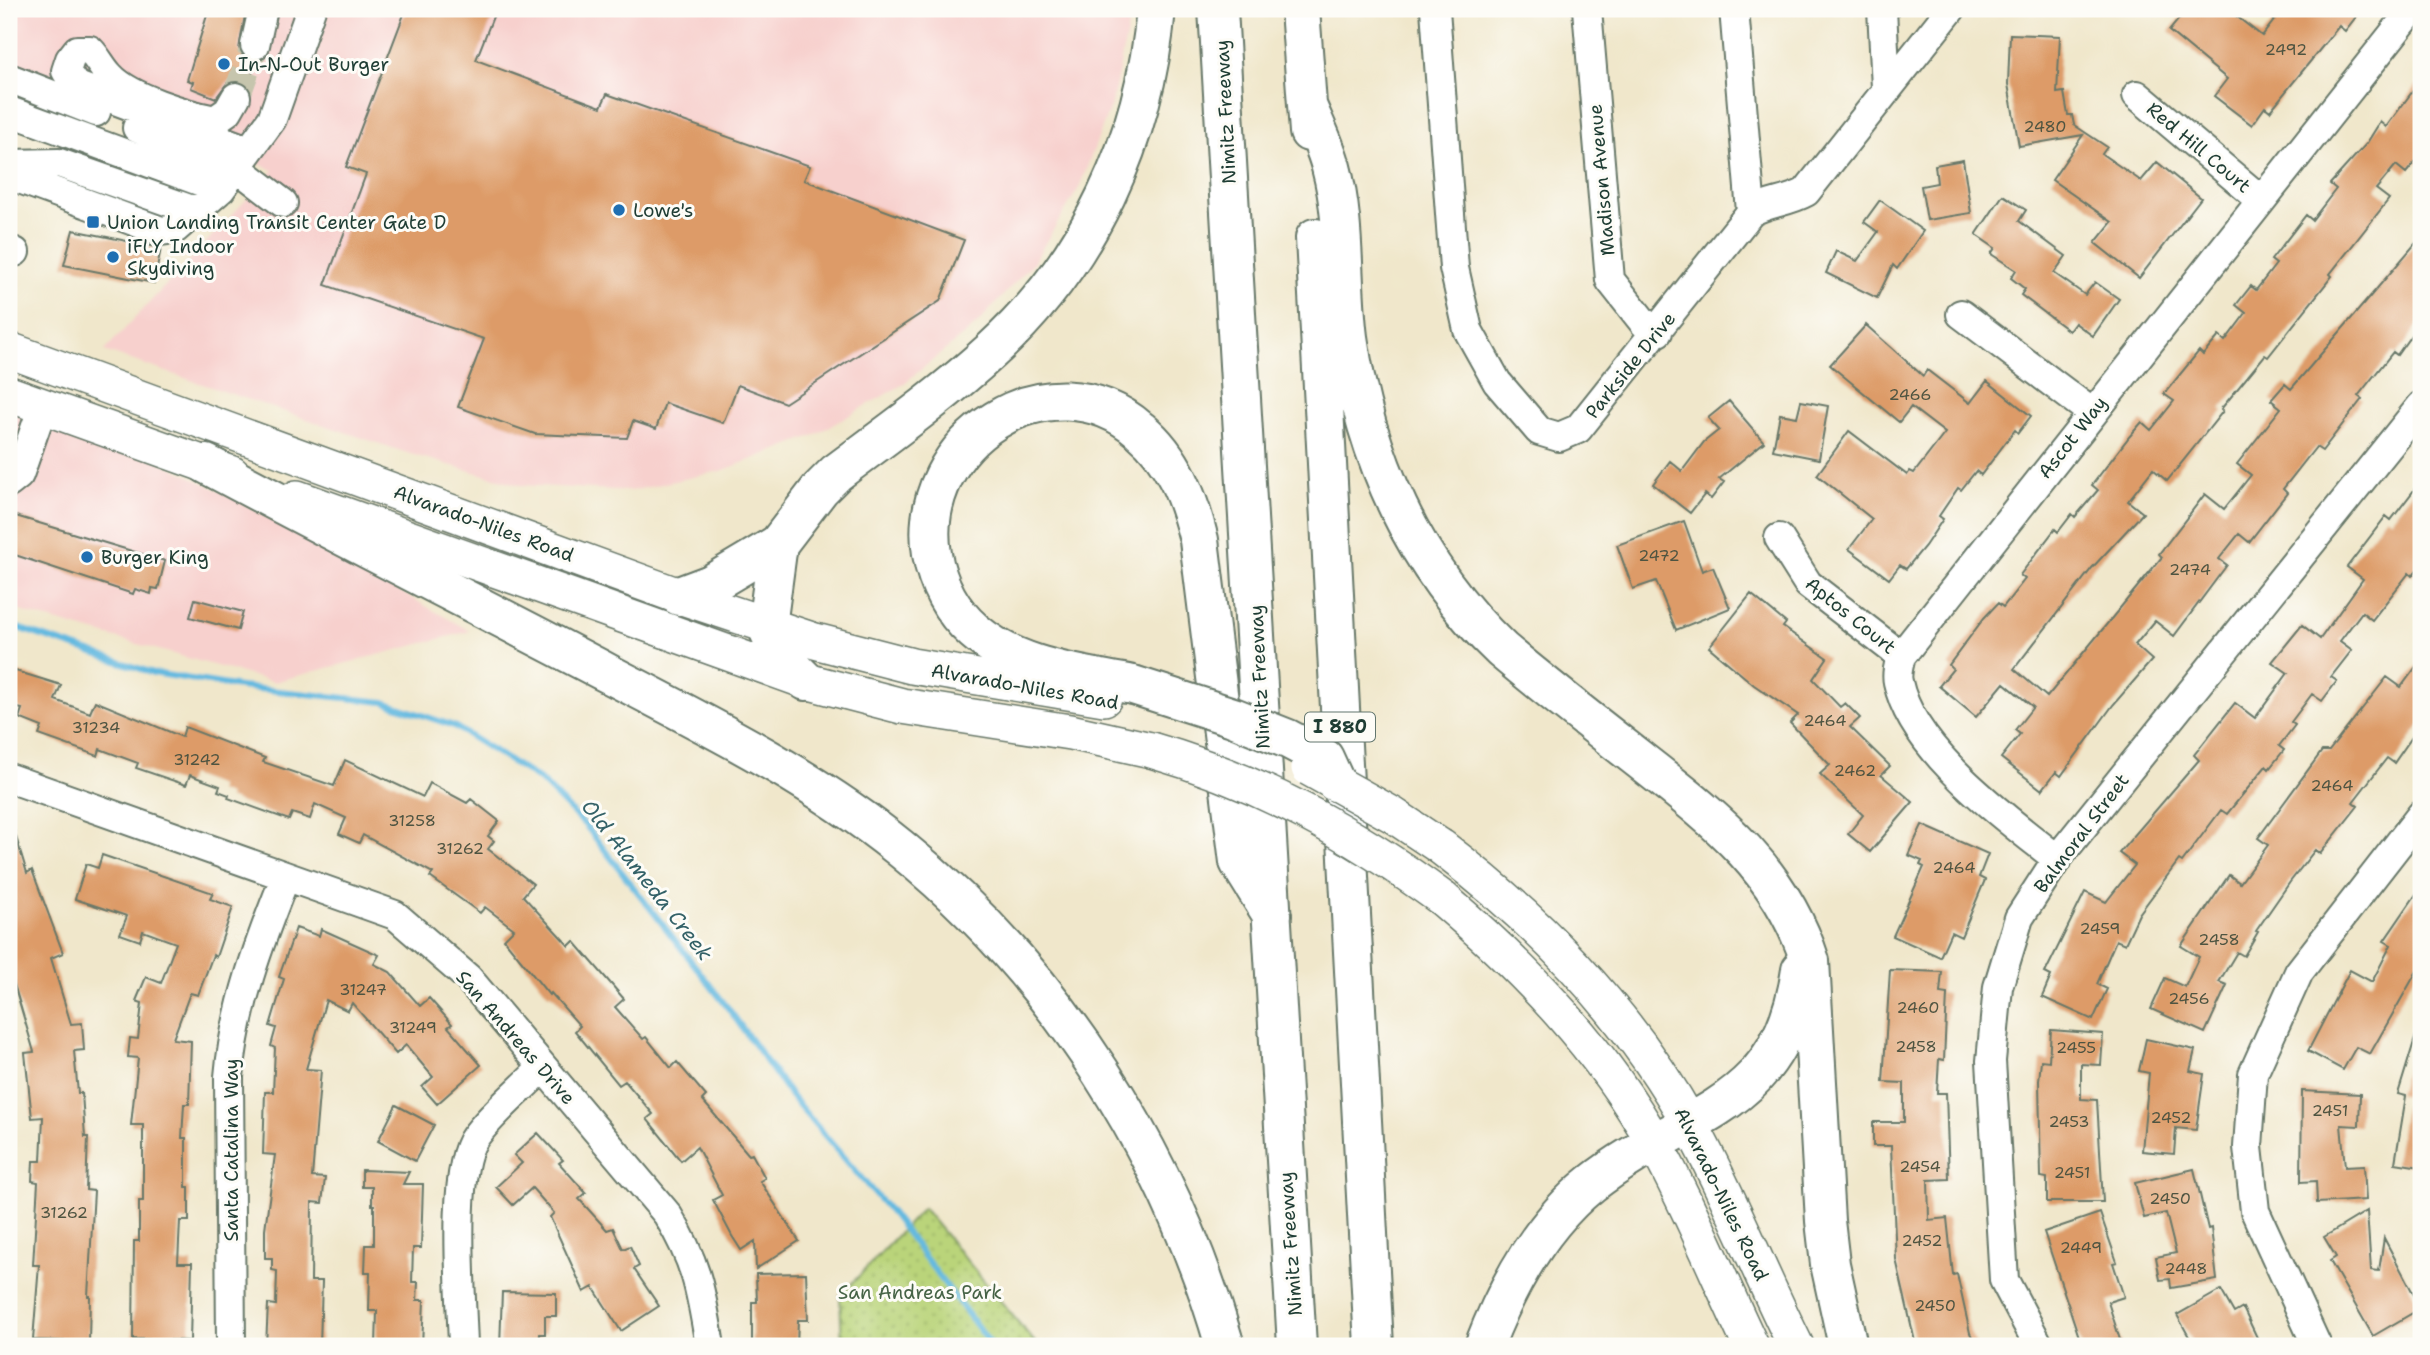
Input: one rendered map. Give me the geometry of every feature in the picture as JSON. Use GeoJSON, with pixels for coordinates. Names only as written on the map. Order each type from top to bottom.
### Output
{"type":"FeatureCollection","features":[{"type":"Feature","properties":{"kind":"highway"},"geometry":{"type":"LineString","coordinates":[[679,596],[711,584],[778,544],[836,473],[991,352],[1062,272],[1098,213],[1127,148],[1146,78],[1156,9]]}},
{"type":"Feature","properties":{"kind":"highway","name":"Nimitz Freeway"},"geometry":{"type":"LineString","coordinates":[[1219,9],[1278,989],[1279,1078],[1297,1346]]}},
{"type":"Feature","properties":{"kind":"highway","name":"I 880"},"geometry":{"type":"LineString","coordinates":[[1300,9],[1308,108],[1374,1346]]}},
{"type":"Feature","properties":{"kind":"highway"},"geometry":{"type":"LineString","coordinates":[[1308,108],[1331,167],[1348,334],[1361,406],[1388,484],[1431,569],[1472,622],[1502,650],[1727,830],[1771,880],[1801,930],[1810,961],[1828,1242],[1848,1346]]}},
{"type":"Feature","properties":{"kind":"highway"},"geometry":{"type":"LineString","coordinates":[[1273,916],[1239,862],[1199,540],[1184,491],[1158,447],[1139,429],[1118,415],[1095,406],[1069,402],[1044,403],[997,418],[975,433],[958,451],[935,493],[930,517],[930,543],[943,592],[957,614],[975,632],[1023,660],[1134,695],[1233,717],[1288,739],[1324,758],[1335,782]]}},
{"type":"Feature","properties":{"kind":"highway"},"geometry":{"type":"LineString","coordinates":[[206,464],[736,740],[822,791],[901,849],[938,881],[1009,954],[1074,1034],[1103,1076],[1132,1123],[1178,1214],[1225,1346]]}},
{"type":"Feature","properties":{"kind":"highway"},"geometry":{"type":"LineString","coordinates":[[778,544],[767,625],[778,653],[806,681]]}},
{"type":"Feature","properties":{"kind":"highway"},"geometry":{"type":"LineString","coordinates":[[1485,1346],[1508,1291],[1552,1224],[1592,1183],[1745,1089],[1762,1072],[1774,1051],[1800,980],[1803,955],[1801,930]]}},
{"type":"Feature","properties":{"kind":"highway"},"geometry":{"type":"LineString","coordinates":[[1278,989],[1303,1032],[1321,1346]]}},
{"type":"Feature","properties":{"kind":"main road","name":"Alvarado-Niles Road"},"geometry":{"type":"LineString","coordinates":[[9,350],[679,596],[767,625],[912,666],[1134,695]]}},
{"type":"Feature","properties":{"kind":"main road","name":"Alvarado-Niles Road"},"geometry":{"type":"LineString","coordinates":[[9,394],[806,681],[902,706],[1137,746],[1242,781],[1294,804],[1394,863],[1443,899],[1491,940],[1562,1013],[1629,1101],[1655,1144],[1751,1346]]}},
{"type":"Feature","properties":{"kind":"main road","name":"Alvarado-Niles Road"},"geometry":{"type":"LineString","coordinates":[[1335,782],[1441,847],[1520,911],[1562,952],[1626,1028],[1690,1124],[1797,1346]]}},
{"type":"Feature","properties":{"kind":"street"},"geometry":{"type":"LineString","coordinates":[[255,45],[263,9]]}},
{"type":"Feature","properties":{"kind":"street"},"geometry":{"type":"LineString","coordinates":[[235,169],[290,9]]}},
{"type":"Feature","properties":{"kind":"street"},"geometry":{"type":"LineString","coordinates":[[9,175],[161,231],[175,229],[198,212],[235,169],[272,119],[311,9]]}},
{"type":"Feature","properties":{"kind":"street","name":"Parkside Drive"},"geometry":{"type":"LineString","coordinates":[[1435,9],[1454,268],[1468,330],[1497,383],[1539,431],[1559,437],[1578,429],[1751,212]]}},
{"type":"Feature","properties":{"kind":"street","name":"Madison Avenue"},"geometry":{"type":"LineString","coordinates":[[1587,9],[1610,281],[1644,323],[1658,332]]}},
{"type":"Feature","properties":{"kind":"street"},"geometry":{"type":"LineString","coordinates":[[1734,9],[1751,212],[1765,204],[1791,200],[1806,192],[1951,9]]}},
{"type":"Feature","properties":{"kind":"street"},"geometry":{"type":"LineString","coordinates":[[1882,9],[1886,88]]}},
{"type":"Feature","properties":{"kind":"street","name":"Ascot Way"},"geometry":{"type":"LineString","coordinates":[[1901,656],[2091,412],[2413,9]]}},
{"type":"Feature","properties":{"kind":"street"},"geometry":{"type":"LineString","coordinates":[[236,96],[228,111],[215,120],[193,116],[130,90],[108,75],[102,61],[90,50],[77,50],[66,71],[75,85],[235,169],[283,203]]}},
{"type":"Feature","properties":{"kind":"street"},"geometry":{"type":"LineString","coordinates":[[9,78],[235,169]]}},
{"type":"Feature","properties":{"kind":"street","name":"Red Hill Court"},"geometry":{"type":"LineString","coordinates":[[2137,95],[2260,199]]}},
{"type":"Feature","properties":{"kind":"street"},"geometry":{"type":"LineString","coordinates":[[9,111],[235,169]]}},
{"type":"Feature","properties":{"kind":"street"},"geometry":{"type":"LineString","coordinates":[[9,164],[59,163],[198,212]]}},
{"type":"Feature","properties":{"kind":"street"},"geometry":{"type":"LineString","coordinates":[[1961,314],[2091,412]]}},
{"type":"Feature","properties":{"kind":"street"},"geometry":{"type":"LineString","coordinates":[[9,483],[19,475],[43,405]]}},
{"type":"Feature","properties":{"kind":"street","name":"Balmoral Street"},"geometry":{"type":"LineString","coordinates":[[2039,1346],[2004,1280],[1991,1061],[1998,987],[2019,918],[2057,859],[2421,406]]}},
{"type":"Feature","properties":{"kind":"street","name":"Aptos Court"},"geometry":{"type":"LineString","coordinates":[[1779,538],[1808,584],[1901,656]]}},
{"type":"Feature","properties":{"kind":"street"},"geometry":{"type":"LineString","coordinates":[[1901,656],[1897,680],[1905,704],[1931,746],[1960,778],[2057,859]]}},
{"type":"Feature","properties":{"kind":"street","name":"San Andreas Drive"},"geometry":{"type":"LineString","coordinates":[[9,778],[36,785],[285,878],[395,915],[468,978],[667,1214],[688,1249],[699,1284],[710,1346]]}},
{"type":"Feature","properties":{"kind":"street"},"geometry":{"type":"LineString","coordinates":[[2317,1346],[2255,1212],[2248,1147],[2253,1074],[2299,972],[2421,815]]}},
{"type":"Feature","properties":{"kind":"street","name":"Santa Catalina Way"},"geometry":{"type":"LineString","coordinates":[[231,1346],[229,1077],[232,1037],[246,981],[285,878]]}},
{"type":"Feature","properties":{"kind":"street"},"geometry":{"type":"LineString","coordinates":[[463,1346],[461,1192],[464,1162],[473,1138],[542,1067]]}},
{"type":"Feature","properties":{"kind":"shaded area"},"geometry":{"type":"Polygon","coordinates":[[[9,9],[1132,9],[1112,102],[1079,188],[1033,263],[976,325],[902,385],[815,435],[724,470],[631,491],[520,485],[407,453],[104,351],[274,170],[9,71],[9,9]]]}},
{"type":"Feature","properties":{"kind":"shaded area"},"geometry":{"type":"Polygon","coordinates":[[[9,402],[143,453],[240,501],[470,631],[274,682],[9,606],[9,402]]]}},
{"type":"Feature","properties":{"kind":"green space","name":"San Andreas Park"},"geometry":{"type":"Polygon","coordinates":[[[923,1208],[1038,1346],[842,1346],[840,1296],[923,1208]]]}},
{"type":"Feature","properties":{"kind":"building","name":"In-N-Out Burger"},"geometry":{"type":"Polygon","coordinates":[[[209,9],[245,15],[239,49],[244,58],[256,61],[248,86],[237,80],[228,82],[216,98],[191,88],[193,82],[187,80],[209,9]]]}},
{"type":"Feature","properties":{"kind":"building","name":"Lowe's"},"geometry":{"type":"Polygon","coordinates":[[[406,9],[481,9],[494,14],[476,60],[601,107],[607,94],[810,166],[804,180],[964,240],[940,301],[785,403],[738,385],[723,423],[665,403],[656,429],[633,421],[627,438],[535,434],[458,407],[484,339],[325,285],[366,174],[346,167],[406,9]]]}},
{"type":"Feature","properties":{"kind":"building"},"geometry":{"type":"Polygon","coordinates":[[[2187,9],[2227,9],[2262,36],[2283,9],[2362,9],[2345,31],[2339,26],[2270,111],[2265,107],[2252,125],[2214,96],[2227,79],[2169,31],[2187,9]]]}},
{"type":"Feature","properties":{"kind":"building"},"geometry":{"type":"Polygon","coordinates":[[[2010,34],[2060,36],[2057,93],[2064,92],[2068,115],[2072,115],[2074,125],[2107,147],[2102,154],[2141,181],[2157,162],[2201,198],[2139,278],[2095,243],[2112,222],[2052,180],[2083,135],[2019,146],[2008,84],[2010,34]]]}},
{"type":"Feature","properties":{"kind":"building"},"geometry":{"type":"Polygon","coordinates":[[[2421,80],[2421,167],[2415,162],[2406,173],[2396,165],[2376,189],[2389,199],[2330,274],[2332,276],[2268,357],[2265,355],[2221,409],[2223,411],[2167,481],[2153,469],[2128,501],[2143,513],[2092,568],[2014,669],[2047,697],[2162,557],[2159,554],[2205,494],[2224,509],[2251,475],[2237,464],[2281,408],[2271,400],[2285,384],[2291,389],[2421,237],[2421,321],[2397,355],[2393,352],[2358,396],[2362,399],[2322,451],[2316,447],[2283,489],[2287,493],[2249,542],[2239,534],[2219,559],[2227,565],[2174,636],[2155,621],[2135,645],[2152,660],[2113,705],[2061,776],[2056,772],[2042,790],[2001,758],[2020,734],[2015,730],[2033,707],[2004,683],[1976,717],[1939,686],[1953,669],[1949,665],[1984,618],[1998,603],[2003,607],[2025,579],[2020,575],[2055,529],[2058,532],[2072,514],[2075,517],[2098,490],[2092,485],[2129,437],[2142,422],[2151,430],[2174,401],[2164,394],[2199,351],[2203,355],[2219,336],[2225,341],[2246,313],[2236,305],[2251,286],[2256,290],[2276,264],[2271,260],[2306,215],[2312,220],[2336,189],[2330,184],[2367,143],[2380,122],[2386,127],[2421,80]]]}},
{"type":"Feature","properties":{"kind":"building"},"geometry":{"type":"Polygon","coordinates":[[[1963,160],[1971,213],[1927,220],[1921,186],[1937,183],[1935,165],[1963,160]]]}},
{"type":"Feature","properties":{"kind":"building"},"geometry":{"type":"Polygon","coordinates":[[[2003,195],[2026,210],[2019,221],[2066,256],[2054,273],[2085,295],[2095,282],[2119,299],[2093,336],[2075,323],[2069,331],[2021,295],[2025,289],[2011,278],[2016,270],[1991,254],[1995,248],[1976,235],[2003,195]]]}},
{"type":"Feature","properties":{"kind":"building"},"geometry":{"type":"Polygon","coordinates":[[[1880,200],[1923,231],[1897,269],[1893,265],[1877,298],[1826,273],[1836,251],[1857,261],[1878,232],[1864,222],[1880,200]]]}},
{"type":"Feature","properties":{"kind":"building","name":"iFLY Indoor Skydiving"},"geometry":{"type":"Polygon","coordinates":[[[73,230],[161,248],[154,283],[64,265],[73,230]]]}},
{"type":"Feature","properties":{"kind":"building"},"geometry":{"type":"Polygon","coordinates":[[[1866,325],[1923,376],[1927,370],[1970,403],[1987,381],[2031,416],[2018,433],[2015,430],[1981,475],[1976,471],[1961,490],[1958,488],[1939,516],[1943,519],[1925,546],[1906,569],[1900,565],[1889,579],[1849,549],[1872,519],[1817,475],[1849,431],[1907,475],[1910,471],[1914,473],[1945,433],[1911,407],[1899,422],[1830,365],[1866,325]]]}},
{"type":"Feature","properties":{"kind":"building"},"geometry":{"type":"Polygon","coordinates":[[[1729,401],[1764,442],[1719,479],[1724,482],[1711,499],[1705,494],[1690,513],[1653,484],[1670,461],[1682,471],[1704,442],[1719,430],[1708,418],[1729,401]]]}},
{"type":"Feature","properties":{"kind":"building"},"geometry":{"type":"Polygon","coordinates":[[[1801,401],[1828,406],[1819,459],[1773,450],[1780,414],[1797,417],[1801,401]]]}},
{"type":"Feature","properties":{"kind":"building"},"geometry":{"type":"Polygon","coordinates":[[[2421,481],[2421,565],[2412,576],[2409,573],[2372,620],[2362,612],[2340,641],[2352,650],[2331,677],[2337,681],[2322,701],[2312,694],[2291,722],[2295,725],[2279,746],[2284,750],[2269,769],[2266,766],[2227,814],[2221,810],[2182,862],[2179,860],[2139,914],[2125,944],[2116,940],[2097,984],[2107,989],[2093,1020],[2042,997],[2051,976],[2045,973],[2085,892],[2106,902],[2135,865],[2119,853],[2199,760],[2194,755],[2235,703],[2255,718],[2288,673],[2272,662],[2302,625],[2320,639],[2363,579],[2347,567],[2386,516],[2391,520],[2421,481]]]}},
{"type":"Feature","properties":{"kind":"building","name":"Burger King"},"geometry":{"type":"Polygon","coordinates":[[[9,514],[165,561],[158,589],[152,588],[151,594],[135,589],[133,594],[9,553],[9,514]]]}},
{"type":"Feature","properties":{"kind":"building"},"geometry":{"type":"Polygon","coordinates":[[[1684,521],[1702,571],[1713,567],[1730,608],[1676,630],[1656,581],[1633,589],[1617,545],[1684,521]]]}},
{"type":"Feature","properties":{"kind":"building"},"geometry":{"type":"Polygon","coordinates":[[[1751,594],[1786,623],[1783,627],[1827,658],[1813,679],[1840,707],[1845,703],[1860,718],[1850,727],[1890,766],[1881,775],[1913,802],[1870,852],[1848,834],[1863,815],[1820,774],[1830,765],[1790,723],[1798,715],[1754,685],[1709,647],[1751,594]]]}},
{"type":"Feature","properties":{"kind":"building"},"geometry":{"type":"Polygon","coordinates":[[[195,599],[243,612],[238,630],[190,617],[195,599]]]}},
{"type":"Feature","properties":{"kind":"building"},"geometry":{"type":"Polygon","coordinates":[[[2421,660],[2421,724],[2394,763],[2387,758],[2353,802],[2358,806],[2320,854],[2315,850],[2290,882],[2256,931],[2258,932],[2244,956],[2237,952],[2219,982],[2227,985],[2205,1033],[2151,1009],[2165,978],[2185,987],[2199,957],[2181,946],[2229,875],[2240,883],[2268,845],[2258,838],[2322,751],[2329,751],[2387,677],[2401,687],[2421,660]]]}},
{"type":"Feature","properties":{"kind":"building"},"geometry":{"type":"Polygon","coordinates":[[[9,669],[61,685],[55,700],[90,713],[95,701],[182,737],[185,727],[265,758],[263,762],[334,786],[345,760],[423,797],[430,783],[467,803],[471,799],[499,821],[488,836],[494,841],[488,849],[533,884],[523,896],[569,946],[574,941],[624,999],[615,1007],[643,1039],[646,1037],[671,1068],[677,1062],[706,1096],[702,1100],[749,1155],[752,1154],[765,1178],[760,1181],[799,1241],[756,1269],[755,1241],[741,1250],[732,1236],[713,1200],[722,1195],[697,1147],[681,1161],[647,1119],[653,1114],[625,1081],[619,1085],[575,1031],[580,1026],[551,993],[549,995],[504,939],[514,929],[485,907],[480,913],[430,877],[433,873],[363,835],[359,843],[339,834],[346,818],[315,804],[310,819],[292,813],[289,820],[228,798],[229,795],[218,791],[220,786],[190,775],[186,785],[136,768],[138,763],[100,749],[98,756],[39,735],[42,727],[19,718],[22,709],[9,706],[9,669]]]}},
{"type":"Feature","properties":{"kind":"building"},"geometry":{"type":"Polygon","coordinates":[[[1922,825],[1988,854],[1979,877],[1985,880],[1961,937],[1951,932],[1940,957],[1893,936],[1924,867],[1920,865],[1922,861],[1908,855],[1922,825]]]}},
{"type":"Feature","properties":{"kind":"building"},"geometry":{"type":"Polygon","coordinates":[[[9,827],[13,827],[27,873],[32,870],[63,953],[51,958],[71,1024],[82,1023],[84,1050],[74,1051],[78,1093],[82,1093],[85,1137],[88,1137],[86,1190],[94,1191],[88,1296],[89,1342],[33,1340],[39,1265],[33,1265],[38,1182],[32,1181],[33,1161],[41,1161],[43,1117],[32,1118],[25,1053],[34,1052],[9,967],[9,827]]]}},
{"type":"Feature","properties":{"kind":"building"},"geometry":{"type":"Polygon","coordinates":[[[102,855],[213,893],[210,899],[233,907],[216,957],[213,955],[198,995],[190,993],[173,1039],[191,1041],[189,1104],[184,1104],[182,1138],[186,1138],[189,1221],[180,1221],[178,1263],[192,1263],[190,1341],[133,1339],[134,1241],[139,1241],[139,1201],[143,1201],[143,1125],[131,1125],[138,1058],[128,1057],[130,1038],[138,1039],[142,1003],[136,1001],[146,977],[161,983],[176,943],[143,931],[140,941],[120,934],[127,916],[75,899],[86,864],[98,868],[102,855]]]}},
{"type":"Feature","properties":{"kind":"building"},"geometry":{"type":"Polygon","coordinates":[[[2421,887],[2421,964],[2370,1054],[2356,1047],[2343,1070],[2308,1051],[2350,970],[2372,982],[2391,945],[2384,941],[2421,887]]]}},
{"type":"Feature","properties":{"kind":"building"},"geometry":{"type":"Polygon","coordinates":[[[296,928],[319,936],[321,929],[379,955],[374,964],[390,972],[420,1006],[429,998],[452,1024],[448,1027],[481,1065],[437,1104],[422,1087],[433,1077],[406,1045],[396,1054],[352,1003],[348,1011],[326,1000],[306,1069],[321,1070],[312,1177],[325,1178],[322,1203],[312,1202],[311,1281],[322,1281],[320,1346],[266,1346],[268,1304],[276,1305],[277,1271],[272,1270],[272,1258],[265,1258],[265,1229],[275,1155],[263,1154],[265,1092],[273,1092],[275,1048],[271,1046],[276,1028],[270,1026],[284,979],[279,977],[296,928]]]}},
{"type":"Feature","properties":{"kind":"building"},"geometry":{"type":"Polygon","coordinates":[[[1890,970],[1942,972],[1940,993],[1947,994],[1944,1060],[1939,1059],[1937,1093],[1946,1093],[1949,1179],[1928,1180],[1929,1220],[1947,1218],[1953,1275],[1957,1274],[1970,1333],[1977,1346],[1916,1346],[1896,1259],[1891,1146],[1873,1146],[1873,1122],[1904,1122],[1904,1083],[1883,1082],[1890,970]]]}},
{"type":"Feature","properties":{"kind":"building"},"geometry":{"type":"Polygon","coordinates":[[[2051,1030],[2103,1034],[2101,1065],[2081,1064],[2081,1099],[2097,1100],[2103,1202],[2047,1202],[2047,1178],[2041,1177],[2039,1081],[2041,1060],[2049,1061],[2051,1030]]]}},
{"type":"Feature","properties":{"kind":"building"},"geometry":{"type":"Polygon","coordinates":[[[2417,1032],[2421,1033],[2421,1167],[2395,1163],[2406,1096],[2398,1094],[2417,1032]]]}},
{"type":"Feature","properties":{"kind":"building"},"geometry":{"type":"Polygon","coordinates":[[[2146,1039],[2195,1050],[2190,1071],[2204,1074],[2196,1130],[2176,1128],[2174,1154],[2142,1151],[2149,1073],[2139,1071],[2146,1039]]]}},
{"type":"Feature","properties":{"kind":"building"},"geometry":{"type":"Polygon","coordinates":[[[2302,1091],[2360,1094],[2359,1126],[2341,1125],[2345,1167],[2364,1166],[2366,1200],[2317,1203],[2316,1181],[2301,1182],[2302,1091]]]}},
{"type":"Feature","properties":{"kind":"building"},"geometry":{"type":"Polygon","coordinates":[[[396,1105],[434,1125],[415,1161],[378,1141],[396,1105]]]}},
{"type":"Feature","properties":{"kind":"building"},"geometry":{"type":"Polygon","coordinates":[[[538,1133],[563,1160],[559,1163],[586,1193],[579,1199],[607,1230],[613,1228],[623,1249],[630,1246],[639,1266],[634,1269],[659,1306],[621,1331],[593,1287],[584,1292],[550,1217],[554,1213],[532,1188],[513,1205],[496,1187],[522,1163],[514,1155],[538,1133]]]}},
{"type":"Feature","properties":{"kind":"building"},"geometry":{"type":"Polygon","coordinates":[[[2194,1169],[2208,1229],[2211,1228],[2217,1280],[2171,1288],[2170,1279],[2160,1280],[2156,1257],[2176,1253],[2166,1213],[2144,1218],[2135,1183],[2194,1169]]]}},
{"type":"Feature","properties":{"kind":"building"},"geometry":{"type":"Polygon","coordinates":[[[362,1170],[409,1172],[403,1184],[423,1184],[421,1248],[413,1248],[412,1282],[418,1282],[417,1300],[424,1300],[422,1346],[376,1346],[377,1311],[369,1311],[370,1272],[365,1272],[366,1245],[374,1245],[374,1205],[372,1187],[362,1187],[362,1170]]]}},
{"type":"Feature","properties":{"kind":"building"},"geometry":{"type":"Polygon","coordinates":[[[2367,1211],[2371,1270],[2379,1271],[2384,1238],[2421,1308],[2373,1336],[2330,1261],[2336,1257],[2324,1237],[2367,1211]]]}},
{"type":"Feature","properties":{"kind":"building"},"geometry":{"type":"Polygon","coordinates":[[[2100,1213],[2117,1262],[2113,1263],[2124,1297],[2108,1302],[2122,1346],[2082,1346],[2044,1232],[2100,1213]]]}},
{"type":"Feature","properties":{"kind":"building"},"geometry":{"type":"Polygon","coordinates":[[[806,1273],[808,1320],[798,1320],[797,1346],[752,1346],[752,1302],[757,1302],[756,1274],[806,1273]]]}},
{"type":"Feature","properties":{"kind":"building"},"geometry":{"type":"Polygon","coordinates":[[[2221,1290],[2234,1313],[2243,1308],[2261,1346],[2194,1346],[2177,1315],[2221,1290]]]}},
{"type":"Feature","properties":{"kind":"building"},"geometry":{"type":"Polygon","coordinates":[[[502,1292],[556,1293],[556,1316],[545,1316],[545,1334],[540,1334],[539,1346],[500,1346],[502,1292]]]}},
{"type":"Feature","properties":{"kind":"waterway","name":"Old Alameda Creek"},"geometry":{"type":"LineString","coordinates":[[9,625],[153,673],[240,687],[384,702],[454,726],[540,780],[586,826],[728,1008],[791,1096],[892,1214],[992,1346]]}},
{"type":"Feature","properties":{"kind":"tunnel"},"geometry":{"type":"LineString","coordinates":[[236,97],[255,45]]}},
{"type":"Feature","properties":{"kind":"place","name":"In-N-Out Burger"},"geometry":{"type":"Point","coordinates":[224,64]}},
{"type":"Feature","properties":{"kind":"place","name":"Lowe's"},"geometry":{"type":"Point","coordinates":[619,210]}},
{"type":"Feature","properties":{"kind":"place","name":"Union Landing Transit Center Gate D"},"geometry":{"type":"Point","coordinates":[93,222]}},
{"type":"Feature","properties":{"kind":"place","name":"iFLY Indoor Skydiving"},"geometry":{"type":"Point","coordinates":[113,257]}},
{"type":"Feature","properties":{"kind":"place","name":"Burger King"},"geometry":{"type":"Point","coordinates":[87,557]}}]}
